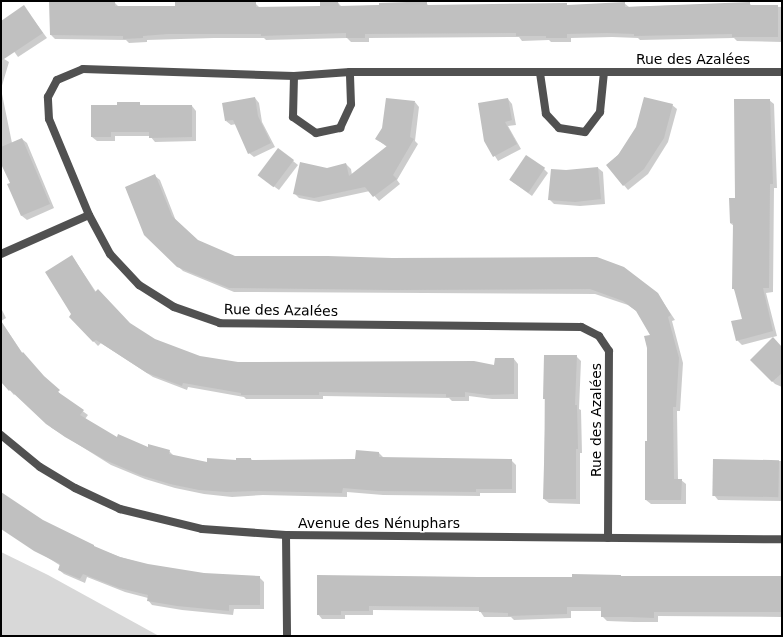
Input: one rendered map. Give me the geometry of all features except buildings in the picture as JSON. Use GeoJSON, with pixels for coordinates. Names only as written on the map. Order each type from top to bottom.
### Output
{"type":"FeatureCollection","features":[{"type":"Feature","properties":{"kind":"street","name":"Rue des Azalées"},"geometry":{"type":"LineString","coordinates":[[608,538],[609,351],[599,336],[581,327],[220,323],[174,307],[139,285],[110,254],[89,215],[49,119],[48,98],[57,80],[83,69],[294,76],[350,72],[782,72]]}},
{"type":"Feature","properties":{"kind":"street"},"geometry":{"type":"LineString","coordinates":[[294,76],[293,117],[316,133],[340,128],[351,104],[350,72]]}},
{"type":"Feature","properties":{"kind":"street"},"geometry":{"type":"LineString","coordinates":[[540,73],[546,114],[559,128],[585,132],[600,112],[604,72]]}},
{"type":"Feature","properties":{"kind":"street"},"geometry":{"type":"LineString","coordinates":[[1,254],[89,215]]}},
{"type":"Feature","properties":{"kind":"street","name":"Avenue des Nénuphars"},"geometry":{"type":"LineString","coordinates":[[1,435],[40,467],[75,488],[120,509],[202,529],[286,535],[782,539]]}},
{"type":"Feature","properties":{"kind":"street"},"geometry":{"type":"LineString","coordinates":[[286,535],[287,636]]}},
{"type":"Feature","properties":{"kind":"shaded area"},"geometry":{"type":"Polygon","coordinates":[[[1,552],[48,575],[159,636],[1,636],[1,552]]]}}]}
